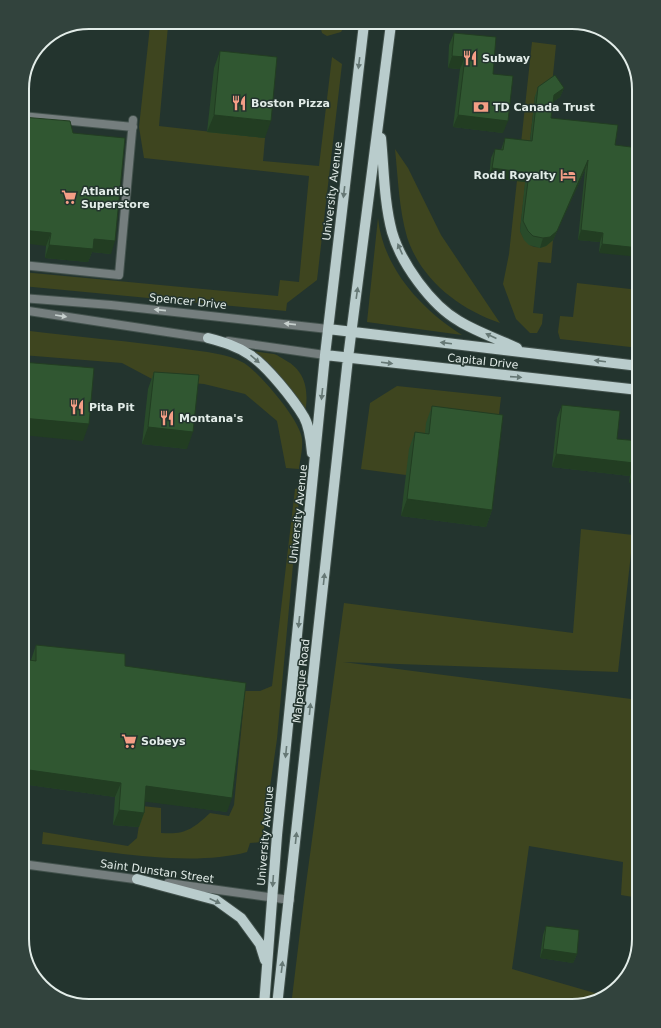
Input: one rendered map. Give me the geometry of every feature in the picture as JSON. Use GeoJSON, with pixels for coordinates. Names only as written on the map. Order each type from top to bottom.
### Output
{"type":"FeatureCollection","features":[{"type":"Feature","properties":{"kind":"main road","name":"University Avenue"},"geometry":{"type":"LineString","coordinates":[[265,999],[272,898],[325,355],[363,29]]}},
{"type":"Feature","properties":{"kind":"main road"},"geometry":{"type":"LineString","coordinates":[[348,358],[380,120],[390,29]]}},
{"type":"Feature","properties":{"kind":"main road"},"geometry":{"type":"LineString","coordinates":[[380,120],[387,202],[392,233],[405,262],[427,293],[446,312],[459,321],[526,353]]}},
{"type":"Feature","properties":{"kind":"main road","name":"Spencer Drive"},"geometry":{"type":"LineString","coordinates":[[328,329],[352,331]]}},
{"type":"Feature","properties":{"kind":"main road","name":"Capital Drive"},"geometry":{"type":"LineString","coordinates":[[352,331],[632,365]]}},
{"type":"Feature","properties":{"kind":"main road"},"geometry":{"type":"LineString","coordinates":[[208,338],[232,345],[251,355],[270,372],[305,418],[310,437],[312,458],[310,514]]}},
{"type":"Feature","properties":{"kind":"main road","name":"Capital Drive"},"geometry":{"type":"LineString","coordinates":[[325,355],[632,389]]}},
{"type":"Feature","properties":{"kind":"main road","name":"Malpeque Road"},"geometry":{"type":"LineString","coordinates":[[278,999],[290,900],[348,358]]}},
{"type":"Feature","properties":{"kind":"main road"},"geometry":{"type":"LineString","coordinates":[[137,879],[216,900],[241,918],[260,944],[267,965]]}},
{"type":"Feature","properties":{"kind":"street"},"geometry":{"type":"LineString","coordinates":[[29,116],[133,123],[119,275],[29,266]]}},
{"type":"Feature","properties":{"kind":"street","name":"Spencer Drive"},"geometry":{"type":"LineString","coordinates":[[29,299],[111,305],[328,329]]}},
{"type":"Feature","properties":{"kind":"street"},"geometry":{"type":"LineString","coordinates":[[29,311],[325,355]]}},
{"type":"Feature","properties":{"kind":"street","name":"Saint Dunstan Street"},"geometry":{"type":"LineString","coordinates":[[29,865],[290,900]]}},
{"type":"Feature","properties":{"kind":"green space"},"geometry":{"type":"Polygon","coordinates":[[[150,29],[168,29],[159,126],[265,138],[263,161],[319,166],[332,57],[342,64],[317,280],[287,303],[286,311],[29,287],[29,273],[278,296],[280,280],[299,282],[309,176],[144,158],[139,127],[150,29]]]}},
{"type":"Feature","properties":{"kind":"green space"},"geometry":{"type":"Polygon","coordinates":[[[321,29],[343,29],[341,32],[327,36],[322,33],[321,29]]]}},
{"type":"Feature","properties":{"kind":"green space"},"geometry":{"type":"Polygon","coordinates":[[[532,42],[556,45],[552,85],[535,96],[520,231],[526,241],[534,247],[543,246],[553,240],[551,263],[538,262],[533,313],[543,314],[542,324],[537,333],[530,333],[516,319],[503,284],[509,254],[532,42]]]}},
{"type":"Feature","properties":{"kind":"green space"},"geometry":{"type":"Polygon","coordinates":[[[395,149],[408,168],[441,235],[500,323],[470,310],[456,301],[443,291],[422,267],[413,252],[404,226],[395,149]]]}},
{"type":"Feature","properties":{"kind":"green space"},"geometry":{"type":"Polygon","coordinates":[[[378,218],[381,236],[387,254],[406,286],[432,313],[462,335],[367,322],[378,218]]]}},
{"type":"Feature","properties":{"kind":"green space"},"geometry":{"type":"Polygon","coordinates":[[[577,283],[632,289],[632,347],[560,339],[558,332],[560,316],[573,317],[577,283]]]}},
{"type":"Feature","properties":{"kind":"green space"},"geometry":{"type":"Polygon","coordinates":[[[29,331],[215,353],[244,363],[269,386],[295,421],[302,439],[299,469],[286,468],[277,421],[245,394],[204,384],[154,380],[122,363],[29,356],[29,331]]]}},
{"type":"Feature","properties":{"kind":"green space"},"geometry":{"type":"Polygon","coordinates":[[[253,351],[275,354],[298,370],[302,376],[306,389],[307,397],[305,413],[274,369],[253,351]]]}},
{"type":"Feature","properties":{"kind":"green space"},"geometry":{"type":"Polygon","coordinates":[[[397,386],[501,397],[497,432],[423,451],[406,475],[361,469],[370,403],[397,386]]]}},
{"type":"Feature","properties":{"kind":"green space"},"geometry":{"type":"Polygon","coordinates":[[[300,488],[277,739],[262,842],[250,843],[247,852],[199,858],[145,856],[42,844],[43,832],[128,846],[137,838],[142,806],[161,808],[161,833],[176,833],[188,830],[210,813],[229,816],[234,805],[245,691],[260,691],[272,686],[295,489],[300,488]]]}},
{"type":"Feature","properties":{"kind":"green space"},"geometry":{"type":"Polygon","coordinates":[[[581,529],[632,535],[618,672],[343,662],[632,699],[632,897],[621,895],[623,862],[529,846],[512,969],[597,994],[587,997],[572,999],[292,999],[344,603],[573,633],[581,529]]]}},
{"type":"Feature","properties":{"kind":"building"},"geometry":{"type":"Polygon","coordinates":[[[454,33],[496,37],[493,74],[513,76],[508,121],[458,115],[465,57],[452,56],[454,33]]]}},
{"type":"Feature","properties":{"kind":"building","name":"Boston Pizza"},"geometry":{"type":"Polygon","coordinates":[[[220,51],[277,57],[271,121],[214,115],[220,51]]]}},
{"type":"Feature","properties":{"kind":"building","name":"Rodd Royalty"},"geometry":{"type":"Polygon","coordinates":[[[555,75],[564,88],[554,95],[551,118],[618,125],[615,145],[632,147],[632,247],[602,244],[603,233],[581,230],[588,160],[557,231],[550,237],[543,238],[533,236],[528,231],[523,221],[529,173],[492,168],[495,149],[503,150],[505,138],[532,141],[538,87],[555,75]]]}},
{"type":"Feature","properties":{"kind":"building","name":"Atlantic Superstore"},"geometry":{"type":"Polygon","coordinates":[[[29,118],[70,121],[73,133],[125,138],[115,241],[94,239],[93,249],[49,245],[51,233],[29,231],[29,118]]]}},
{"type":"Feature","properties":{"kind":"building"},"geometry":{"type":"Polygon","coordinates":[[[29,363],[94,368],[89,424],[29,419],[29,363]]]}},
{"type":"Feature","properties":{"kind":"building","name":"Montana's"},"geometry":{"type":"Polygon","coordinates":[[[154,372],[199,375],[193,432],[148,427],[154,372]]]}},
{"type":"Feature","properties":{"kind":"building"},"geometry":{"type":"Polygon","coordinates":[[[562,405],[620,411],[617,439],[632,440],[632,463],[556,454],[562,405]]]}},
{"type":"Feature","properties":{"kind":"building"},"geometry":{"type":"Polygon","coordinates":[[[432,406],[503,415],[492,510],[407,499],[415,432],[429,434],[432,406]]]}},
{"type":"Feature","properties":{"kind":"building","name":"Sobeys"},"geometry":{"type":"Polygon","coordinates":[[[36,645],[125,654],[125,666],[246,683],[232,798],[146,786],[144,813],[119,810],[121,783],[29,770],[29,660],[36,661],[36,645]]]}},
{"type":"Feature","properties":{"kind":"building"},"geometry":{"type":"Polygon","coordinates":[[[546,926],[579,930],[577,954],[543,949],[546,926]]]}},
{"type":"Feature","properties":{"kind":"place","name":"Subway"},"geometry":{"type":"Point","coordinates":[470,58]}},
{"type":"Feature","properties":{"kind":"place","name":"Boston Pizza"},"geometry":{"type":"Point","coordinates":[239,103]}},
{"type":"Feature","properties":{"kind":"place","name":"TD Canada Trust"},"geometry":{"type":"Point","coordinates":[481,107]}},
{"type":"Feature","properties":{"kind":"place","name":"Rodd Royalty"},"geometry":{"type":"Point","coordinates":[568,175]}},
{"type":"Feature","properties":{"kind":"place","name":"Atlantic Superstore"},"geometry":{"type":"Point","coordinates":[69,197]}},
{"type":"Feature","properties":{"kind":"place","name":"Pita Pit"},"geometry":{"type":"Point","coordinates":[77,407]}},
{"type":"Feature","properties":{"kind":"place","name":"Montana's"},"geometry":{"type":"Point","coordinates":[167,418]}},
{"type":"Feature","properties":{"kind":"place","name":"Sobeys"},"geometry":{"type":"Point","coordinates":[129,741]}}]}
